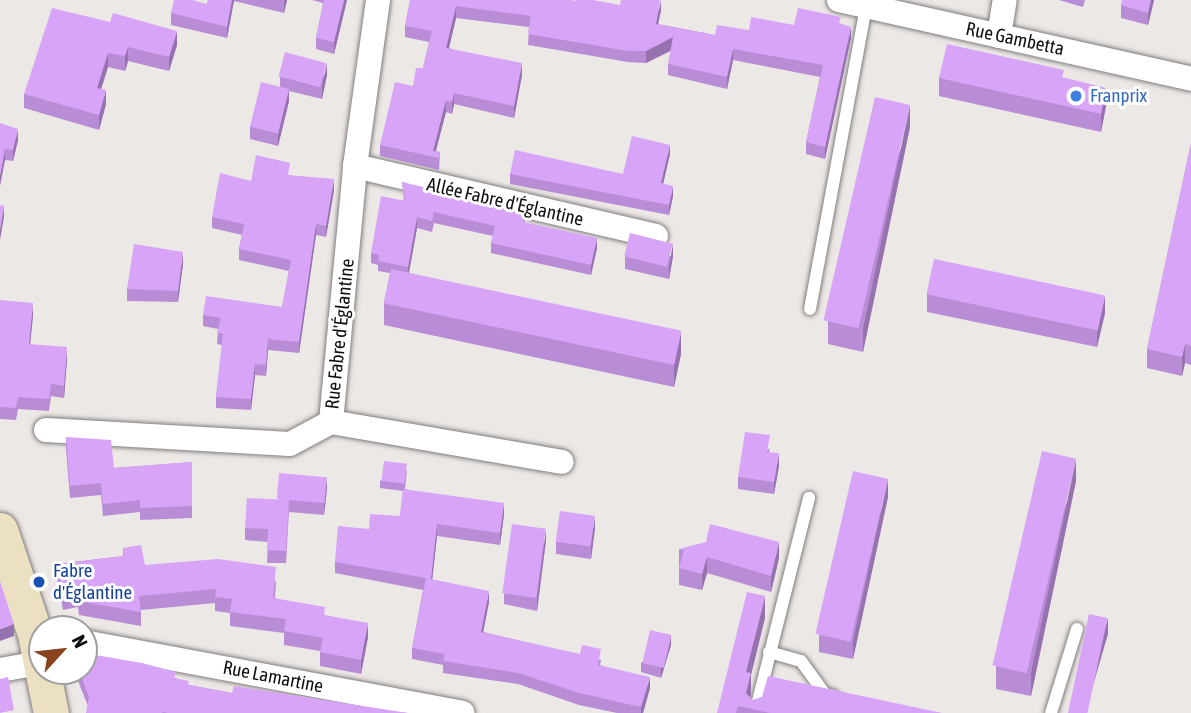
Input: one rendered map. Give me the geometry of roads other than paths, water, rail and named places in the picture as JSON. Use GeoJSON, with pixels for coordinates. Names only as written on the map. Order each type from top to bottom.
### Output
{"type":"FeatureCollection","features":[{"type":"Feature","properties":{"kind":"street","name":"Rue Fabre d'Églantine"},"geometry":{"type":"LineString","coordinates":[[46,430],[290,444],[331,422],[355,166],[378,0]]}},
{"type":"Feature","properties":{"kind":"street","name":"Rue Gambetta"},"geometry":{"type":"LineString","coordinates":[[839,0],[1191,79]]}},
{"type":"Feature","properties":{"kind":"street"},"geometry":{"type":"LineString","coordinates":[[999,36],[1005,0]]}},
{"type":"Feature","properties":{"kind":"street","name":"Allée Fabre d'Églantine"},"geometry":{"type":"LineString","coordinates":[[355,166],[656,236]]}},
{"type":"Feature","properties":{"kind":"street"},"geometry":{"type":"LineString","coordinates":[[331,422],[562,462]]}},
{"type":"Feature","properties":{"kind":"street"},"geometry":{"type":"LineString","coordinates":[[0,530],[29,615]]}},
{"type":"Feature","properties":{"kind":"street","name":"Rue Lamartine"},"geometry":{"type":"LineString","coordinates":[[98,645],[462,713]]}},
{"type":"Feature","properties":{"kind":"street"},"geometry":{"type":"LineString","coordinates":[[0,670],[28,651]]}},
{"type":"Feature","properties":{"kind":"street"},"geometry":{"type":"LineString","coordinates":[[46,685],[51,713]]}},
{"type":"Feature","properties":{"kind":"lane"},"geometry":{"type":"LineString","coordinates":[[810,309],[866,6]]}},
{"type":"Feature","properties":{"kind":"lane"},"geometry":{"type":"LineString","coordinates":[[755,713],[809,498]]}},
{"type":"Feature","properties":{"kind":"lane"},"geometry":{"type":"LineString","coordinates":[[1051,713],[1077,629]]}},
{"type":"Feature","properties":{"kind":"lane"},"geometry":{"type":"LineString","coordinates":[[769,652],[801,661],[825,694],[851,699]]}},
{"type":"Feature","properties":{"kind":"place","name":"Franprix"},"geometry":{"type":"Point","coordinates":[1076,96]}},
{"type":"Feature","properties":{"kind":"place","name":"Fabre d'Églantine"},"geometry":{"type":"Point","coordinates":[39,582]}}]}
